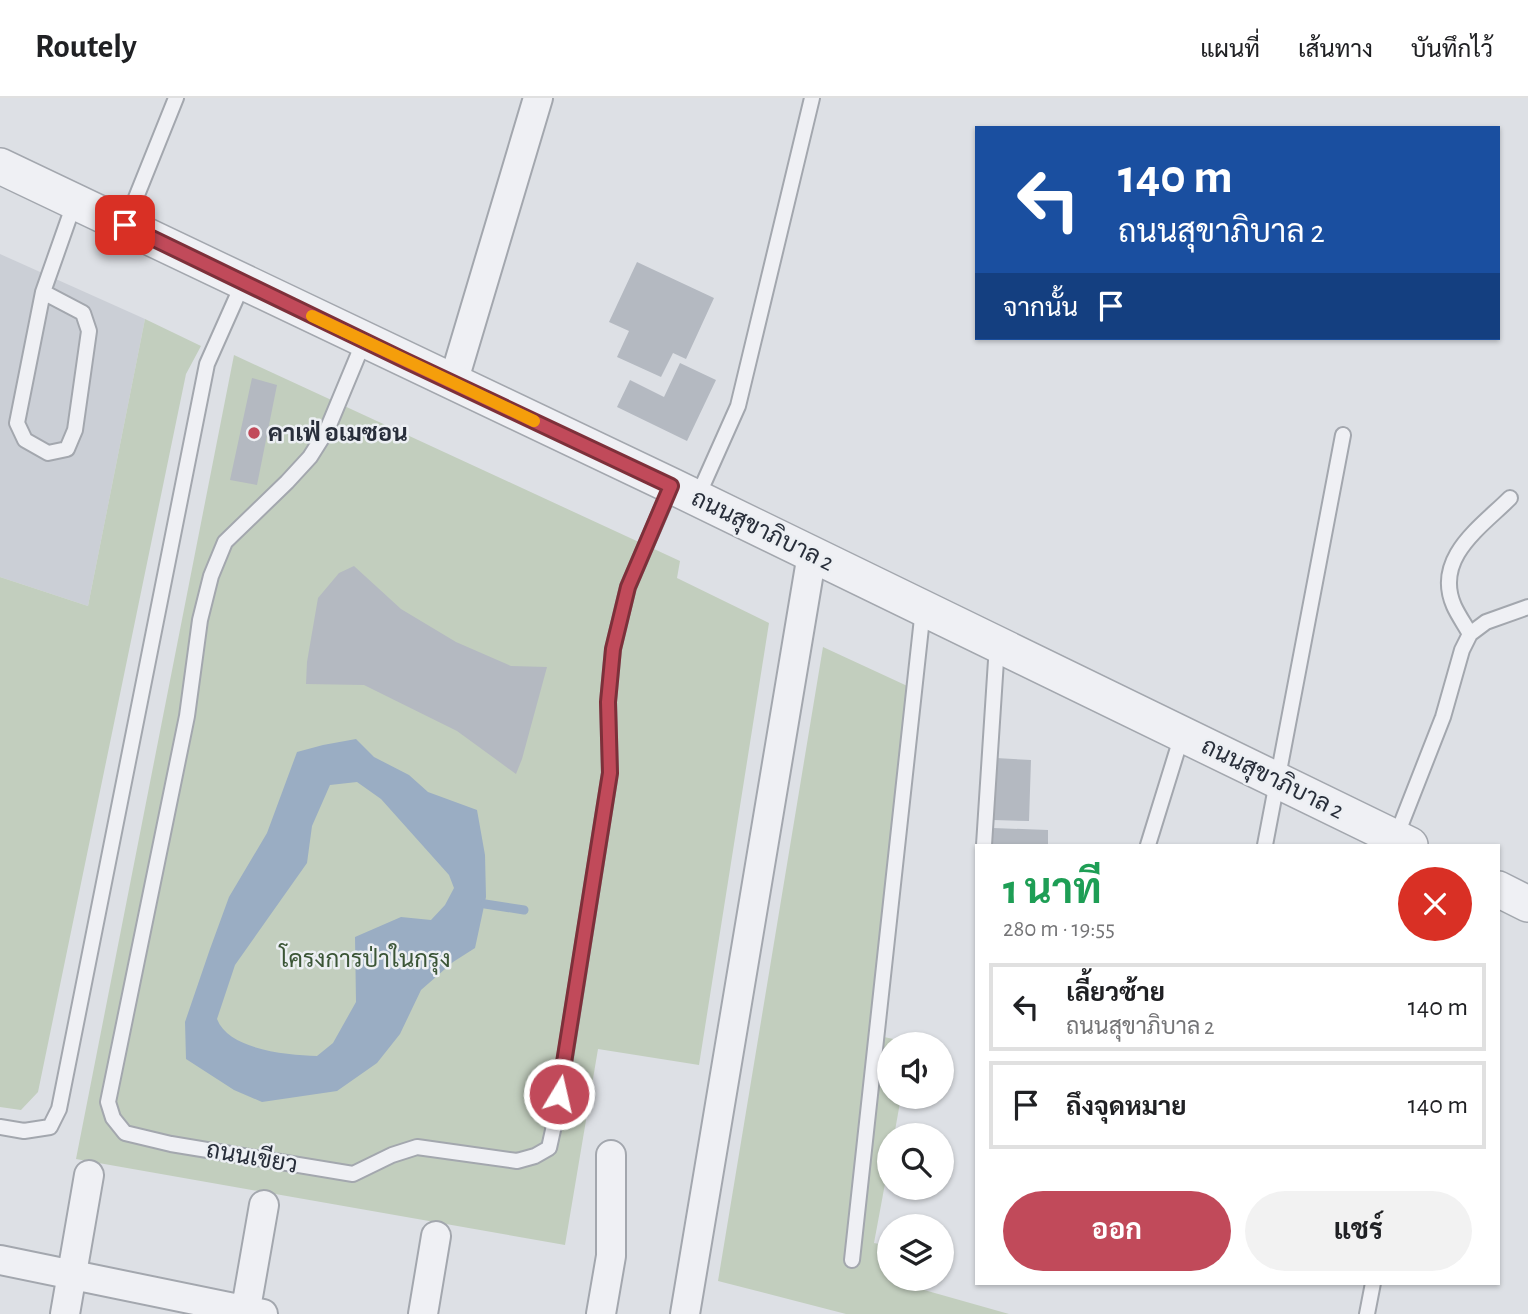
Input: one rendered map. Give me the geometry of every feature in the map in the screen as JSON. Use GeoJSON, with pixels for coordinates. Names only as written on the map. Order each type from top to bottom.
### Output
{"type":"FeatureCollection","features":[{"type":"Feature","properties":{"kind":"street"},"geometry":{"type":"LineString","coordinates":[[453,383],[538,98]]}},
{"type":"Feature","properties":{"kind":"street","name":"ถนนสุขาภิบาล 2"},"geometry":{"type":"LineString","coordinates":[[0,166],[684,492],[1403,842]]}},
{"type":"Feature","properties":{"kind":"street"},"geometry":{"type":"LineString","coordinates":[[685,1314],[812,554]]}},
{"type":"Feature","properties":{"kind":"street"},"geometry":{"type":"LineString","coordinates":[[1500,890],[1528,904]]}},
{"type":"Feature","properties":{"kind":"street"},"geometry":{"type":"LineString","coordinates":[[601,1314],[611,1256],[611,1155]]}},
{"type":"Feature","properties":{"kind":"street"},"geometry":{"type":"LineString","coordinates":[[65,1314],[89,1175]]}},
{"type":"Feature","properties":{"kind":"street"},"geometry":{"type":"LineString","coordinates":[[0,1261],[251,1313],[264,1205]]}},
{"type":"Feature","properties":{"kind":"street"},"geometry":{"type":"LineString","coordinates":[[423,1314],[436,1236]]}},
{"type":"Feature","properties":{"kind":"lane"},"geometry":{"type":"LineString","coordinates":[[125,225],[176,98]]}},
{"type":"Feature","properties":{"kind":"lane"},"geometry":{"type":"LineString","coordinates":[[684,492],[738,406],[812,98]]}},
{"type":"Feature","properties":{"kind":"lane"},"geometry":{"type":"LineString","coordinates":[[43,292],[83,313],[89,331],[75,430],[67,449],[48,453],[25,440],[17,423],[43,292],[75,201]]}},
{"type":"Feature","properties":{"kind":"lane"},"geometry":{"type":"LineString","coordinates":[[0,1127],[24,1131],[50,1127],[59,1109],[207,364],[244,282]]}},
{"type":"Feature","properties":{"kind":"lane","name":"ถนนเขียว"},"geometry":{"type":"LineString","coordinates":[[364,341],[321,439],[310,457],[225,542],[211,576],[200,620],[187,716],[108,1101],[113,1118],[125,1133],[171,1144],[353,1174],[392,1155],[416,1147],[517,1161],[536,1156],[549,1148],[610,773],[608,702],[613,649],[628,587],[684,492]]}},
{"type":"Feature","properties":{"kind":"lane"},"geometry":{"type":"LineString","coordinates":[[1265,844],[1343,435]]}},
{"type":"Feature","properties":{"kind":"lane"},"geometry":{"type":"LineString","coordinates":[[1470,634],[1453,604],[1448,582],[1450,564],[1459,548],[1510,498]]}},
{"type":"Feature","properties":{"kind":"lane"},"geometry":{"type":"LineString","coordinates":[[1403,842],[1462,650],[1470,634],[1486,622],[1528,607]]}},
{"type":"Feature","properties":{"kind":"lane"},"geometry":{"type":"LineString","coordinates":[[852,1260],[923,608]]}},
{"type":"Feature","properties":{"kind":"lane"},"geometry":{"type":"LineString","coordinates":[[984,844],[997,644]]}},
{"type":"Feature","properties":{"kind":"lane"},"geometry":{"type":"LineString","coordinates":[[1148,844],[1182,733]]}},
{"type":"Feature","properties":{"kind":"lane"},"geometry":{"type":"LineString","coordinates":[[1367,1314],[1373,1285]]}},
{"type":"Feature","properties":{"kind":"shaded area"},"geometry":{"type":"Polygon","coordinates":[[[0,254],[145,319],[88,606],[0,577],[0,254]]]}},
{"type":"Feature","properties":{"kind":"green space"},"geometry":{"type":"Polygon","coordinates":[[[145,319],[201,346],[186,374],[38,1092],[21,1110],[0,1107],[0,577],[88,606],[145,319]]]}},
{"type":"Feature","properties":{"kind":"green space","name":"โครงการป่าในกรุง"},"geometry":{"type":"Polygon","coordinates":[[[234,355],[680,561],[677,578],[769,623],[699,1065],[598,1049],[565,1245],[76,1159],[234,355]]]}},
{"type":"Feature","properties":{"kind":"green space"},"geometry":{"type":"Polygon","coordinates":[[[823,647],[916,690],[884,1032],[877,1032],[877,1109],[899,1109],[896,1123],[877,1123],[877,1200],[882,1200],[879,1214],[877,1214],[874,1243],[877,1244],[877,1291],[928,1291],[1009,1314],[846,1314],[718,1281],[823,647]]]}},
{"type":"Feature","properties":{"kind":"water"},"geometry":{"type":"Polygon","coordinates":[[[356,739],[374,757],[409,775],[428,792],[477,810],[485,855],[486,897],[475,948],[453,962],[421,990],[400,1034],[377,1063],[337,1091],[262,1102],[234,1090],[186,1059],[185,1022],[229,897],[267,833],[297,752],[356,739]],[[357,782],[330,785],[312,826],[307,863],[235,965],[217,1019],[233,1038],[260,1049],[317,1056],[333,1043],[356,1002],[355,937],[401,917],[431,920],[445,905],[454,888],[449,875],[381,799],[357,782]]]}},
{"type":"Feature","properties":{"kind":"building"},"geometry":{"type":"Polygon","coordinates":[[[637,262],[714,298],[686,359],[673,353],[661,377],[617,357],[629,331],[609,322],[637,262]]]}},
{"type":"Feature","properties":{"kind":"building"},"geometry":{"type":"Polygon","coordinates":[[[680,363],[716,380],[687,441],[617,407],[630,380],[664,397],[680,363]]]}},
{"type":"Feature","properties":{"kind":"building","name":"คาเฟ่ อเมซอน"},"geometry":{"type":"Polygon","coordinates":[[[252,378],[277,385],[257,485],[230,480],[252,378]]]}},
{"type":"Feature","properties":{"kind":"building"},"geometry":{"type":"Polygon","coordinates":[[[354,566],[401,609],[456,642],[511,666],[547,667],[516,774],[457,731],[364,685],[306,684],[318,598],[339,573],[354,566]]]}},
{"type":"Feature","properties":{"kind":"building"},"geometry":{"type":"Polygon","coordinates":[[[996,758],[1031,760],[1029,821],[994,820],[996,758]]]}},
{"type":"Feature","properties":{"kind":"building"},"geometry":{"type":"Polygon","coordinates":[[[993,828],[1048,830],[1048,844],[993,844],[993,828]]]}},
{"type":"Feature","properties":{"kind":"waterway"},"geometry":{"type":"LineString","coordinates":[[485,904],[524,910]]}},
{"type":"Feature","properties":{"kind":"slow traffic"},"geometry":{"type":"LineString","coordinates":[[312,316],[534,421]]}},
{"type":"Feature","properties":{"kind":"place","name":"คาเฟ่ อเมซอน"},"geometry":{"type":"Point","coordinates":[254,433]}},
{"type":"Feature","properties":{"kind":"route"},"geometry":{"type":"LineString","coordinates":[[125,225],[671,486],[628,587],[613,649],[608,702],[610,773],[559,1094]]}}]}
